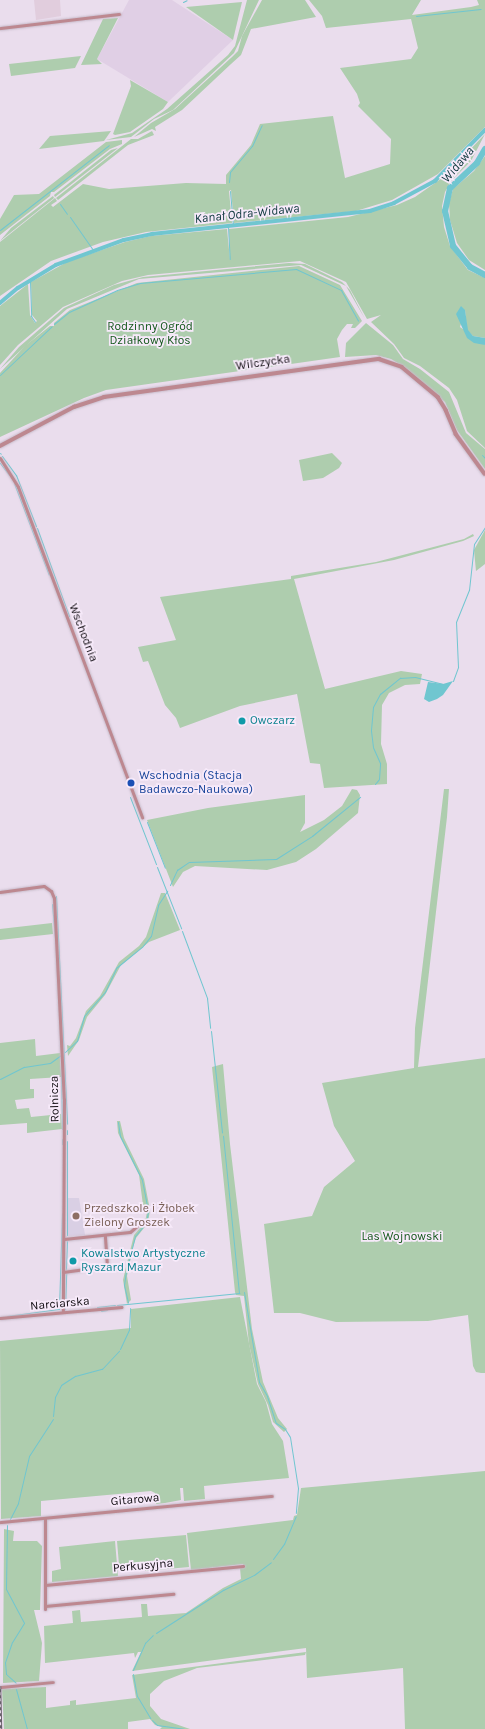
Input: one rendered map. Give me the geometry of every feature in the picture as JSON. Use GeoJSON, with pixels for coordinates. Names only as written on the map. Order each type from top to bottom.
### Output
{"type":"FeatureCollection","features":[{"type":"Feature","properties":{"kind":"street"},"geometry":{"type":"LineString","coordinates":[[0,28],[119,14]]}},
{"type":"Feature","properties":{"kind":"street","name":"Wilczycka"},"geometry":{"type":"LineString","coordinates":[[0,446],[74,407],[123,393],[379,359],[402,367],[438,397],[446,410],[456,434],[485,474]]}},
{"type":"Feature","properties":{"kind":"street","name":"Wschodnia"},"geometry":{"type":"LineString","coordinates":[[0,458],[18,487],[142,817]]}},
{"type":"Feature","properties":{"kind":"street","name":"Rolnicza"},"geometry":{"type":"LineString","coordinates":[[0,892],[48,887],[54,898],[62,1026],[65,1130],[62,1312]]}},
{"type":"Feature","properties":{"kind":"street"},"geometry":{"type":"LineString","coordinates":[[64,1239],[130,1232],[137,1226]]}},
{"type":"Feature","properties":{"kind":"street"},"geometry":{"type":"LineString","coordinates":[[63,1272],[108,1266],[105,1235]]}},
{"type":"Feature","properties":{"kind":"street","name":"Narciarska"},"geometry":{"type":"LineString","coordinates":[[0,1318],[122,1307]]}},
{"type":"Feature","properties":{"kind":"street","name":"Gitarowa"},"geometry":{"type":"LineString","coordinates":[[0,1522],[272,1496]]}},
{"type":"Feature","properties":{"kind":"street"},"geometry":{"type":"LineString","coordinates":[[45,1518],[45,1607],[173,1594]]}},
{"type":"Feature","properties":{"kind":"street","name":"Perkusyjna"},"geometry":{"type":"LineString","coordinates":[[45,1584],[243,1566]]}},
{"type":"Feature","properties":{"kind":"street"},"geometry":{"type":"LineString","coordinates":[[0,1687],[53,1682]]}},
{"type":"Feature","properties":{"kind":"shaded area"},"geometry":{"type":"Polygon","coordinates":[[[34,0],[60,0],[61,16],[36,20],[34,0]]]}},
{"type":"Feature","properties":{"kind":"shaded area"},"geometry":{"type":"Polygon","coordinates":[[[129,0],[172,0],[233,40],[168,102],[97,59],[129,0]]]}},
{"type":"Feature","properties":{"kind":"shaded area","name":"Przedszkole i Żłobek Zielony Groszek"},"geometry":{"type":"Polygon","coordinates":[[[68,1198],[79,1198],[85,1235],[68,1236],[68,1198]]]}},
{"type":"Feature","properties":{"kind":"green space"},"geometry":{"type":"Polygon","coordinates":[[[247,0],[259,0],[234,53],[173,110],[154,119],[131,137],[106,140],[132,133],[167,109],[228,55],[235,46],[247,0]]]}},
{"type":"Feature","properties":{"kind":"green space"},"geometry":{"type":"Polygon","coordinates":[[[262,0],[305,0],[316,17],[251,29],[241,55],[182,110],[155,127],[156,131],[152,129],[134,137],[151,123],[175,109],[238,51],[242,36],[262,0]]]}},
{"type":"Feature","properties":{"kind":"green space"},"geometry":{"type":"Polygon","coordinates":[[[309,0],[421,0],[412,15],[471,7],[479,5],[477,0],[485,0],[485,127],[438,174],[392,200],[356,211],[234,223],[231,190],[229,191],[232,223],[146,232],[103,242],[51,261],[0,296],[0,242],[55,198],[57,201],[51,205],[53,207],[83,184],[109,189],[186,183],[226,184],[226,175],[251,145],[260,124],[333,116],[345,178],[390,164],[391,139],[358,106],[360,103],[357,94],[340,68],[411,59],[418,48],[411,19],[326,28],[322,16],[309,0]]]}},
{"type":"Feature","properties":{"kind":"green space"},"geometry":{"type":"Polygon","coordinates":[[[242,2],[233,40],[186,7],[242,2]]]}},
{"type":"Feature","properties":{"kind":"green space"},"geometry":{"type":"Polygon","coordinates":[[[118,18],[97,59],[102,64],[81,65],[103,19],[118,18]]]}},
{"type":"Feature","properties":{"kind":"green space"},"geometry":{"type":"Polygon","coordinates":[[[81,56],[75,68],[11,76],[9,64],[81,56]]]}},
{"type":"Feature","properties":{"kind":"green space"},"geometry":{"type":"Polygon","coordinates":[[[130,80],[168,102],[163,109],[130,132],[115,135],[113,134],[131,86],[130,80]]]}},
{"type":"Feature","properties":{"kind":"green space"},"geometry":{"type":"Polygon","coordinates":[[[111,131],[104,141],[39,149],[50,136],[111,131]]]}},
{"type":"Feature","properties":{"kind":"green space"},"geometry":{"type":"Polygon","coordinates":[[[152,131],[154,135],[128,145],[58,200],[56,198],[131,139],[138,139],[152,131]]]}},
{"type":"Feature","properties":{"kind":"green space"},"geometry":{"type":"Polygon","coordinates":[[[485,134],[471,161],[451,181],[445,192],[442,206],[444,227],[450,246],[468,270],[485,278],[485,338],[473,336],[467,330],[465,310],[460,327],[485,345],[485,448],[467,431],[457,400],[449,388],[420,366],[404,358],[394,344],[371,322],[381,315],[367,319],[346,282],[300,261],[148,275],[122,281],[63,307],[18,345],[0,365],[0,306],[28,284],[30,315],[35,323],[37,321],[32,315],[31,282],[67,262],[125,242],[151,236],[227,229],[230,260],[229,229],[348,217],[397,205],[415,197],[445,176],[485,134]]]}},
{"type":"Feature","properties":{"kind":"green space"},"geometry":{"type":"Polygon","coordinates":[[[122,140],[122,144],[110,149],[54,192],[51,192],[50,196],[0,235],[0,219],[14,195],[39,194],[106,142],[122,140]]]}},
{"type":"Feature","properties":{"kind":"green space"},"geometry":{"type":"Polygon","coordinates":[[[118,148],[55,197],[54,195],[111,150],[118,148]]]}},
{"type":"Feature","properties":{"kind":"green space"},"geometry":{"type":"Polygon","coordinates":[[[485,156],[485,270],[469,260],[457,243],[450,220],[449,203],[453,189],[474,171],[485,156]]]}},
{"type":"Feature","properties":{"kind":"green space"},"geometry":{"type":"Polygon","coordinates":[[[53,196],[54,198],[0,241],[11,228],[53,196]]]}},
{"type":"Feature","properties":{"kind":"green space"},"geometry":{"type":"Polygon","coordinates":[[[289,263],[305,264],[342,282],[346,286],[301,265],[139,279],[67,309],[0,369],[19,347],[64,308],[114,285],[143,277],[289,263]]]}},
{"type":"Feature","properties":{"kind":"green space","name":"Rodzinny Ogród Działkowy Kłos"},"geometry":{"type":"Polygon","coordinates":[[[299,266],[340,285],[362,321],[355,328],[351,328],[353,324],[347,324],[342,330],[337,339],[340,357],[106,390],[84,398],[0,437],[0,373],[25,346],[50,326],[54,326],[54,323],[70,310],[137,283],[299,266]]]}},
{"type":"Feature","properties":{"kind":"green space"},"geometry":{"type":"Polygon","coordinates":[[[346,286],[350,290],[365,319],[346,286]]]}},
{"type":"Feature","properties":{"kind":"green space"},"geometry":{"type":"Polygon","coordinates":[[[366,323],[393,345],[403,359],[420,369],[449,392],[466,433],[485,449],[485,469],[457,430],[445,402],[406,368],[391,359],[376,355],[345,357],[346,343],[366,323]]]}},
{"type":"Feature","properties":{"kind":"green space"},"geometry":{"type":"Polygon","coordinates":[[[332,453],[342,463],[339,468],[323,478],[303,481],[299,460],[332,453]]]}},
{"type":"Feature","properties":{"kind":"green space"},"geometry":{"type":"Polygon","coordinates":[[[485,530],[485,564],[476,571],[474,550],[485,530]]]}},
{"type":"Feature","properties":{"kind":"green space"},"geometry":{"type":"Polygon","coordinates":[[[473,534],[474,536],[463,541],[394,560],[294,579],[325,689],[401,671],[422,674],[420,684],[405,685],[389,693],[382,705],[381,744],[387,764],[387,784],[324,788],[320,764],[310,763],[297,694],[240,706],[180,728],[176,718],[165,705],[148,661],[143,662],[138,647],[176,640],[160,597],[291,579],[291,576],[376,562],[464,539],[473,534]]]}},
{"type":"Feature","properties":{"kind":"green space"},"geometry":{"type":"Polygon","coordinates":[[[352,789],[357,790],[360,795],[358,813],[316,849],[296,862],[267,870],[195,866],[183,872],[173,887],[147,820],[208,808],[305,795],[305,823],[300,832],[324,820],[342,806],[352,789]]]}},
{"type":"Feature","properties":{"kind":"green space","name":"Las Wojnowski"},"geometry":{"type":"Polygon","coordinates":[[[444,789],[449,789],[447,817],[418,1067],[485,1058],[485,1373],[476,1372],[473,1366],[468,1315],[428,1321],[336,1322],[300,1313],[274,1313],[264,1224],[312,1216],[324,1187],[355,1161],[334,1126],[322,1083],[414,1068],[415,1028],[444,789]]]}},
{"type":"Feature","properties":{"kind":"green space"},"geometry":{"type":"Polygon","coordinates":[[[161,893],[165,893],[180,930],[149,942],[121,965],[105,995],[87,1017],[79,1040],[68,1056],[67,1045],[70,1046],[76,1038],[86,1011],[100,996],[119,962],[139,946],[146,937],[161,893]]]}},
{"type":"Feature","properties":{"kind":"green space"},"geometry":{"type":"Polygon","coordinates":[[[52,923],[53,934],[0,940],[0,929],[52,923]]]}},
{"type":"Feature","properties":{"kind":"green space"},"geometry":{"type":"Polygon","coordinates":[[[35,1039],[36,1056],[60,1053],[61,1077],[30,1079],[30,1089],[34,1089],[34,1098],[15,1100],[17,1109],[29,1108],[31,1117],[61,1114],[62,1129],[27,1133],[27,1123],[0,1125],[0,1043],[35,1039]]]}},
{"type":"Feature","properties":{"kind":"green space"},"geometry":{"type":"Polygon","coordinates":[[[223,1064],[230,1144],[252,1329],[263,1382],[278,1418],[287,1429],[284,1432],[273,1422],[268,1405],[258,1384],[249,1344],[244,1296],[236,1295],[235,1292],[212,1067],[223,1064]]]}},
{"type":"Feature","properties":{"kind":"green space"},"geometry":{"type":"Polygon","coordinates":[[[117,1121],[120,1121],[124,1138],[144,1179],[150,1210],[148,1223],[136,1238],[133,1247],[127,1276],[131,1300],[127,1304],[123,1280],[134,1235],[145,1222],[147,1205],[143,1205],[139,1175],[118,1133],[117,1121]]]}},
{"type":"Feature","properties":{"kind":"green space"},"geometry":{"type":"Polygon","coordinates":[[[240,1297],[257,1384],[266,1402],[272,1424],[283,1441],[289,1478],[204,1486],[205,1499],[184,1501],[183,1488],[180,1488],[181,1500],[156,1504],[155,1493],[151,1491],[41,1501],[41,1516],[1,1519],[0,1341],[131,1328],[131,1309],[240,1297]]]}},
{"type":"Feature","properties":{"kind":"green space"},"geometry":{"type":"Polygon","coordinates":[[[485,1471],[485,1729],[405,1729],[403,1668],[307,1678],[306,1648],[132,1671],[141,1652],[138,1652],[135,1658],[134,1653],[45,1663],[44,1626],[73,1623],[72,1611],[80,1610],[81,1622],[142,1617],[141,1604],[147,1604],[148,1616],[186,1613],[223,1588],[241,1579],[240,1568],[244,1567],[243,1564],[191,1570],[187,1533],[293,1520],[294,1516],[297,1515],[301,1488],[485,1471]]]}},
{"type":"Feature","properties":{"kind":"green space"},"geometry":{"type":"Polygon","coordinates":[[[4,1529],[14,1531],[13,1541],[37,1541],[42,1546],[40,1610],[34,1610],[42,1643],[39,1681],[3,1683],[4,1529]]]}},
{"type":"Feature","properties":{"kind":"green space"},"geometry":{"type":"Polygon","coordinates":[[[186,1535],[189,1567],[145,1571],[144,1562],[119,1565],[117,1541],[186,1535]]]}},
{"type":"Feature","properties":{"kind":"green space"},"geometry":{"type":"Polygon","coordinates":[[[115,1541],[118,1576],[52,1582],[52,1571],[61,1569],[59,1547],[115,1541]]]}},
{"type":"Feature","properties":{"kind":"green space"},"geometry":{"type":"Polygon","coordinates":[[[306,1652],[305,1655],[197,1668],[164,1681],[150,1694],[150,1706],[161,1719],[190,1729],[160,1729],[162,1727],[155,1725],[150,1719],[128,1722],[128,1729],[4,1729],[2,1689],[46,1687],[46,1708],[70,1705],[70,1701],[76,1700],[76,1705],[136,1698],[132,1675],[306,1652]]]}},
{"type":"Feature","properties":{"kind":"water"},"geometry":{"type":"Polygon","coordinates":[[[461,306],[465,310],[468,330],[473,336],[485,338],[485,345],[474,343],[467,338],[456,314],[461,306]]]}},
{"type":"Feature","properties":{"kind":"water"},"geometry":{"type":"Polygon","coordinates":[[[453,681],[443,695],[437,699],[429,702],[424,699],[428,682],[443,684],[453,681]]]}},
{"type":"Feature","properties":{"kind":"waterway"},"geometry":{"type":"LineString","coordinates":[[183,2],[187,0]]}},
{"type":"Feature","properties":{"kind":"waterway"},"geometry":{"type":"LineString","coordinates":[[416,16],[481,9]]}},
{"type":"Feature","properties":{"kind":"waterway"},"geometry":{"type":"LineString","coordinates":[[229,182],[230,172],[252,146],[262,125]]}},
{"type":"Feature","properties":{"kind":"waterway","name":"Kanał Odra-Widawa"},"geometry":{"type":"LineString","coordinates":[[0,303],[18,288],[56,265],[124,240],[152,234],[370,211],[394,203],[435,181],[485,130]]}},
{"type":"Feature","properties":{"kind":"waterway"},"geometry":{"type":"LineString","coordinates":[[0,230],[109,145]]}},
{"type":"Feature","properties":{"kind":"waterway","name":"Widawa"},"geometry":{"type":"LineString","coordinates":[[485,149],[477,163],[450,188],[445,211],[453,246],[470,267],[485,275]]}},
{"type":"Feature","properties":{"kind":"waterway"},"geometry":{"type":"LineString","coordinates":[[230,191],[233,226]]}},
{"type":"Feature","properties":{"kind":"waterway"},"geometry":{"type":"LineString","coordinates":[[60,204],[67,214]]}},
{"type":"Feature","properties":{"kind":"waterway"},"geometry":{"type":"LineString","coordinates":[[70,217],[93,250]]}},
{"type":"Feature","properties":{"kind":"waterway"},"geometry":{"type":"LineString","coordinates":[[228,226],[230,259]]}},
{"type":"Feature","properties":{"kind":"waterway"},"geometry":{"type":"LineString","coordinates":[[54,324],[69,312],[117,290],[140,283],[296,269],[341,290],[358,321]]}},
{"type":"Feature","properties":{"kind":"waterway"},"geometry":{"type":"LineString","coordinates":[[30,281],[31,316],[35,322]]}},
{"type":"Feature","properties":{"kind":"waterway"},"geometry":{"type":"LineString","coordinates":[[0,375],[52,326]]}},
{"type":"Feature","properties":{"kind":"waterway"},"geometry":{"type":"LineString","coordinates":[[482,455],[485,458]]}},
{"type":"Feature","properties":{"kind":"waterway"},"geometry":{"type":"LineString","coordinates":[[2,456],[16,475],[36,526]]}},
{"type":"Feature","properties":{"kind":"waterway"},"geometry":{"type":"LineString","coordinates":[[0,463],[9,475]]}},
{"type":"Feature","properties":{"kind":"waterway"},"geometry":{"type":"LineString","coordinates":[[14,483],[49,575]]}},
{"type":"Feature","properties":{"kind":"waterway"},"geometry":{"type":"LineString","coordinates":[[453,681],[458,667],[456,622],[469,590],[474,544],[485,527]]}},
{"type":"Feature","properties":{"kind":"waterway"},"geometry":{"type":"LineString","coordinates":[[37,528],[69,616]]}},
{"type":"Feature","properties":{"kind":"waterway"},"geometry":{"type":"LineString","coordinates":[[375,784],[379,779],[380,763],[373,747],[371,730],[373,707],[380,694],[400,678],[415,677],[443,684]]}},
{"type":"Feature","properties":{"kind":"waterway"},"geometry":{"type":"LineString","coordinates":[[130,797],[156,864]]}},
{"type":"Feature","properties":{"kind":"waterway"},"geometry":{"type":"LineString","coordinates":[[170,885],[177,870],[189,862],[276,859],[312,836],[360,797]]}},
{"type":"Feature","properties":{"kind":"waterway"},"geometry":{"type":"LineString","coordinates":[[147,822],[165,868]]}},
{"type":"Feature","properties":{"kind":"waterway"},"geometry":{"type":"LineString","coordinates":[[157,867],[181,928]]}},
{"type":"Feature","properties":{"kind":"waterway"},"geometry":{"type":"LineString","coordinates":[[65,1052],[77,1041],[84,1016],[105,992],[116,968],[142,947],[151,936],[158,905],[167,891]]}},
{"type":"Feature","properties":{"kind":"waterway"},"geometry":{"type":"LineString","coordinates":[[56,896],[67,1124]]}},
{"type":"Feature","properties":{"kind":"waterway"},"geometry":{"type":"LineString","coordinates":[[52,904],[55,942]]}},
{"type":"Feature","properties":{"kind":"waterway"},"geometry":{"type":"LineString","coordinates":[[182,931],[207,998],[210,1028]]}},
{"type":"Feature","properties":{"kind":"waterway"},"geometry":{"type":"LineString","coordinates":[[211,1031],[222,1132]]}},
{"type":"Feature","properties":{"kind":"waterway"},"geometry":{"type":"LineString","coordinates":[[0,1079],[24,1067],[50,1063],[61,1055]]}},
{"type":"Feature","properties":{"kind":"waterway"},"geometry":{"type":"LineString","coordinates":[[61,1064],[62,1129]]}},
{"type":"Feature","properties":{"kind":"waterway"},"geometry":{"type":"LineString","coordinates":[[118,1122],[120,1136],[142,1180],[148,1211],[146,1223],[135,1236],[126,1271],[124,1285],[128,1303]]}},
{"type":"Feature","properties":{"kind":"waterway"},"geometry":{"type":"LineString","coordinates":[[117,1305],[239,1293],[223,1136]]}},
{"type":"Feature","properties":{"kind":"waterway"},"geometry":{"type":"LineString","coordinates":[[62,1139],[62,1144]]}},
{"type":"Feature","properties":{"kind":"waterway"},"geometry":{"type":"LineString","coordinates":[[67,1141],[67,1235]]}},
{"type":"Feature","properties":{"kind":"waterway"},"geometry":{"type":"LineString","coordinates":[[7,1316],[59,1309],[62,1213]]}},
{"type":"Feature","properties":{"kind":"waterway"},"geometry":{"type":"LineString","coordinates":[[66,1269],[67,1241]]}},
{"type":"Feature","properties":{"kind":"waterway"},"geometry":{"type":"LineString","coordinates":[[65,1309],[66,1273]]}},
{"type":"Feature","properties":{"kind":"waterway"},"geometry":{"type":"LineString","coordinates":[[244,1292],[259,1382],[267,1396],[276,1423],[285,1429],[290,1437],[298,1488],[296,1513]]}},
{"type":"Feature","properties":{"kind":"waterway"},"geometry":{"type":"LineString","coordinates":[[97,1307],[115,1305]]}},
{"type":"Feature","properties":{"kind":"waterway"},"geometry":{"type":"LineString","coordinates":[[120,1349],[129,1330],[130,1308]]}},
{"type":"Feature","properties":{"kind":"waterway"},"geometry":{"type":"LineString","coordinates":[[101,1311],[107,1310]]}},
{"type":"Feature","properties":{"kind":"waterway"},"geometry":{"type":"LineString","coordinates":[[53,1416],[55,1397],[61,1385],[75,1376],[102,1369],[119,1351]]}},
{"type":"Feature","properties":{"kind":"waterway"},"geometry":{"type":"LineString","coordinates":[[10,1519],[18,1503],[29,1456],[53,1419]]}},
{"type":"Feature","properties":{"kind":"waterway"},"geometry":{"type":"LineString","coordinates":[[273,1559],[284,1544],[296,1516]]}},
{"type":"Feature","properties":{"kind":"waterway"},"geometry":{"type":"LineString","coordinates":[[7,1525],[6,1589],[24,1623],[12,1642],[5,1662],[6,1674],[16,1683]]}},
{"type":"Feature","properties":{"kind":"waterway"},"geometry":{"type":"LineString","coordinates":[[156,1633],[223,1590],[254,1575],[271,1562]]}},
{"type":"Feature","properties":{"kind":"waterway"},"geometry":{"type":"LineString","coordinates":[[133,1670],[145,1643],[153,1635]]}},
{"type":"Feature","properties":{"kind":"waterway"},"geometry":{"type":"LineString","coordinates":[[133,1674],[137,1696],[150,1718]]}},
{"type":"Feature","properties":{"kind":"waterway"},"geometry":{"type":"LineString","coordinates":[[16,1689],[27,1729]]}},
{"type":"Feature","properties":{"kind":"waterway"},"geometry":{"type":"LineString","coordinates":[[152,1720],[157,1725],[184,1729]]}},
{"type":"Feature","properties":{"kind":"railway"},"geometry":{"type":"LineString","coordinates":[[0,1686],[1,1729]]}},
{"type":"Feature","properties":{"kind":"place","name":"Owczarz"},"geometry":{"type":"Point","coordinates":[242,721]}},
{"type":"Feature","properties":{"kind":"place","name":"Wschodnia (Stacja Badawczo-Naukowa)"},"geometry":{"type":"Point","coordinates":[131,783]}},
{"type":"Feature","properties":{"kind":"place","name":"Przedszkole i Żłobek Zielony Groszek"},"geometry":{"type":"Point","coordinates":[76,1216]}},
{"type":"Feature","properties":{"kind":"place","name":"Kowalstwo Artystyczne Ryszard Mazur"},"geometry":{"type":"Point","coordinates":[73,1261]}}]}
